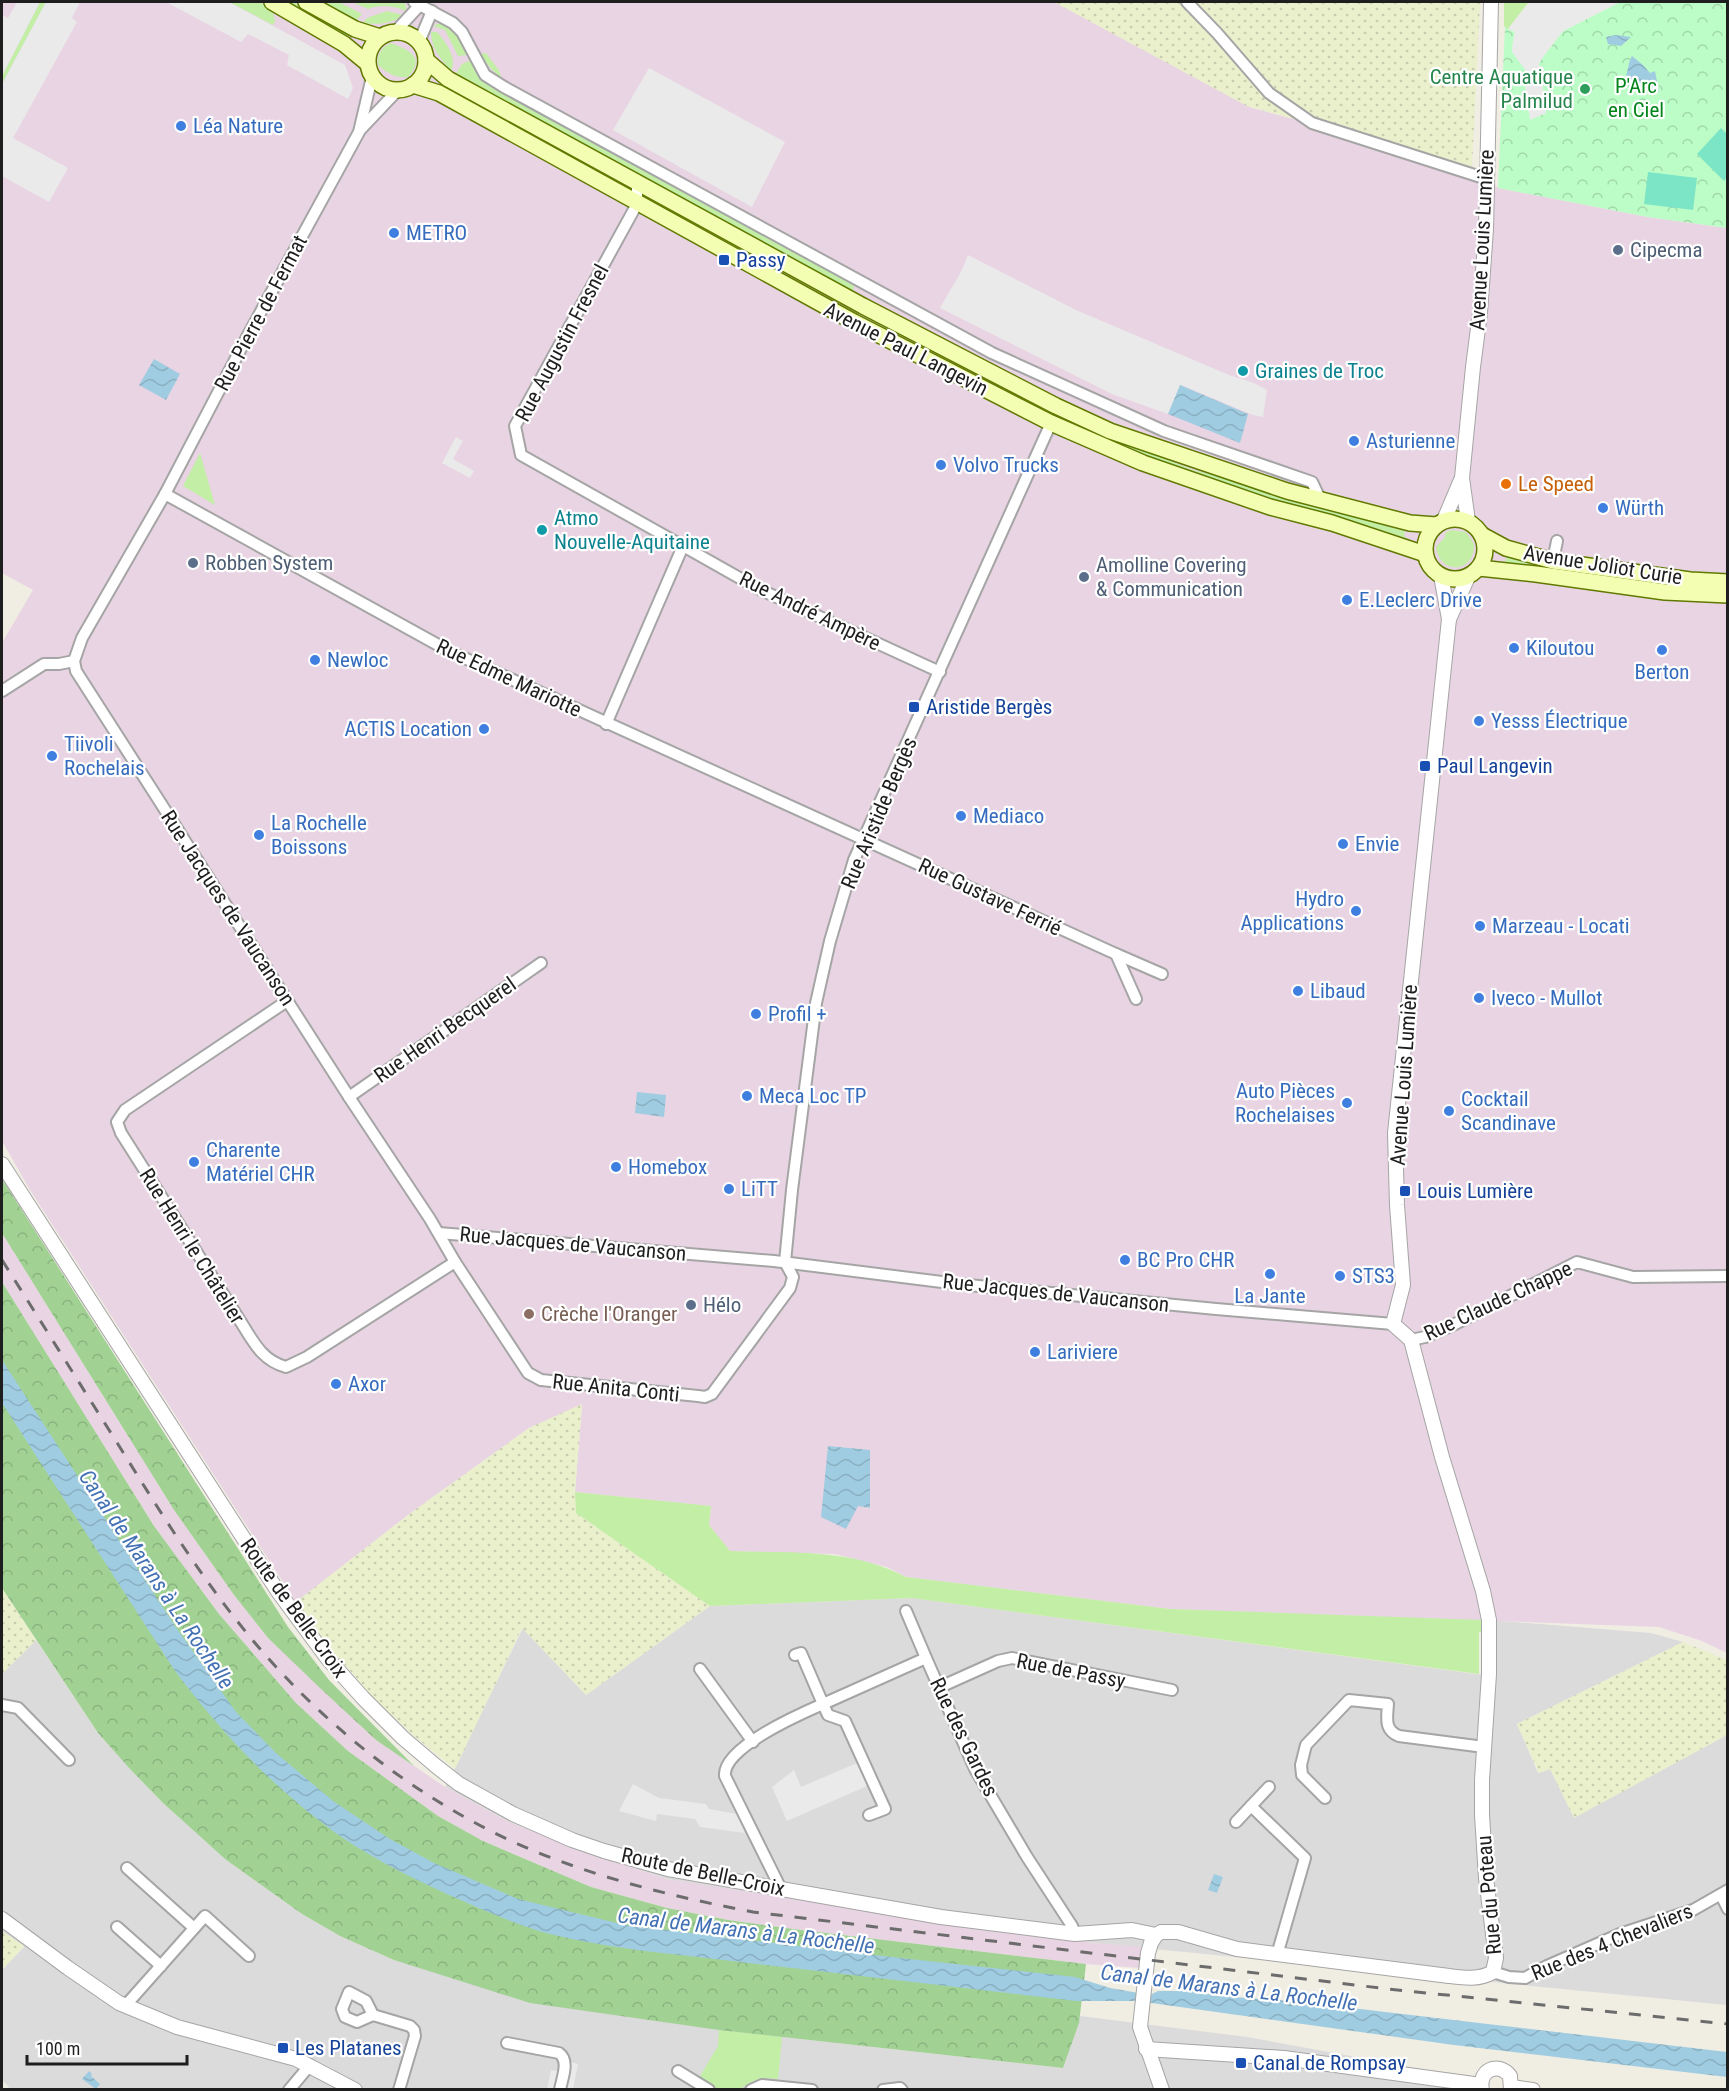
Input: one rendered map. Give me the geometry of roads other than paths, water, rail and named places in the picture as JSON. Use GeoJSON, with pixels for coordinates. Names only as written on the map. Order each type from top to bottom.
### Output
{"type":"FeatureCollection","features":[{"type":"Feature","properties":{"kind":"main road"},"geometry":{"type":"LineString","coordinates":[[272,2],[344,44],[384,87],[406,88],[420,79],[425,70],[424,50],[412,36],[395,32],[380,37],[368,53],[370,70]]}},
{"type":"Feature","properties":{"kind":"main road"},"geometry":{"type":"LineString","coordinates":[[306,2],[356,28],[380,37]]}},
{"type":"Feature","properties":{"kind":"main road","name":"Avenue Paul Langevin"},"geometry":{"type":"LineString","coordinates":[[426,60],[448,79],[863,306],[1056,406],[1110,431],[1184,458],[1320,501],[1419,525],[1440,523]]}},
{"type":"Feature","properties":{"kind":"main road","name":"Avenue Paul Langevin"},"geometry":{"type":"LineString","coordinates":[[406,88],[439,93],[854,322],[1051,423],[1143,463],[1270,507],[1332,523],[1425,554]]}},
{"type":"Feature","properties":{"kind":"main road"},"geometry":{"type":"LineString","coordinates":[[1452,519],[1468,521],[1482,535],[1485,552],[1473,572],[1450,579],[1433,570],[1425,554],[1426,538],[1440,523],[1452,519]]}},
{"type":"Feature","properties":{"kind":"main road","name":"Avenue Joliot Curie"},"geometry":{"type":"LineString","coordinates":[[1482,535],[1506,548],[1553,561],[1690,580],[1728,582]]}},
{"type":"Feature","properties":{"kind":"main road","name":"Avenue Joliot Curie"},"geometry":{"type":"LineString","coordinates":[[1473,572],[1536,574],[1665,592],[1728,595]]}},
{"type":"Feature","properties":{"kind":"street"},"geometry":{"type":"LineString","coordinates":[[1187,2],[1269,93],[1312,123],[1487,179]]}},
{"type":"Feature","properties":{"kind":"street","name":"Avenue Louis Lumière"},"geometry":{"type":"LineString","coordinates":[[1468,521],[1462,478],[1480,314],[1486,230],[1491,2]]}},
{"type":"Feature","properties":{"kind":"street"},"geometry":{"type":"LineString","coordinates":[[395,32],[417,3],[453,23],[462,32],[485,75],[504,87],[992,353],[1164,431],[1312,482],[1320,501]]}},
{"type":"Feature","properties":{"kind":"street"},"geometry":{"type":"LineString","coordinates":[[419,42],[432,11]]}},
{"type":"Feature","properties":{"kind":"street","name":"Rue Pierre de Fermat"},"geometry":{"type":"LineString","coordinates":[[359,132],[370,70]]}},
{"type":"Feature","properties":{"kind":"street","name":"Rue Pierre de Fermat"},"geometry":{"type":"LineString","coordinates":[[165,494],[247,337],[359,132],[406,88]]}},
{"type":"Feature","properties":{"kind":"street","name":"Rue Augustin Fresnel"},"geometry":{"type":"LineString","coordinates":[[637,183],[637,204],[515,426],[521,455],[683,546]]}},
{"type":"Feature","properties":{"kind":"street"},"geometry":{"type":"LineString","coordinates":[[854,322],[874,290]]}},
{"type":"Feature","properties":{"kind":"street","name":"Rue Aristide Bergès"},"geometry":{"type":"LineString","coordinates":[[785,1262],[816,1003],[854,860],[1051,423]]}},
{"type":"Feature","properties":{"kind":"street","name":"Avenue Louis Lumière"},"geometry":{"type":"LineString","coordinates":[[1440,523],[1462,478]]}},
{"type":"Feature","properties":{"kind":"street"},"geometry":{"type":"LineString","coordinates":[[2,691],[44,664],[74,661],[82,638],[165,494]]}},
{"type":"Feature","properties":{"kind":"street","name":"Rue Edme Mariotte"},"geometry":{"type":"LineString","coordinates":[[165,494],[449,651],[864,839]]}},
{"type":"Feature","properties":{"kind":"street"},"geometry":{"type":"LineString","coordinates":[[1553,561],[1557,541]]}},
{"type":"Feature","properties":{"kind":"street"},"geometry":{"type":"LineString","coordinates":[[606,724],[683,546]]}},
{"type":"Feature","properties":{"kind":"street","name":"Rue André Ampère"},"geometry":{"type":"LineString","coordinates":[[683,546],[759,589],[940,672]]}},
{"type":"Feature","properties":{"kind":"street","name":"Avenue Louis Lumière"},"geometry":{"type":"LineString","coordinates":[[1449,620],[1473,572]]}},
{"type":"Feature","properties":{"kind":"street","name":"Avenue Louis Lumière"},"geometry":{"type":"LineString","coordinates":[[1393,1323],[1403,1285],[1395,1133],[1449,620],[1441,576]]}},
{"type":"Feature","properties":{"kind":"street","name":"Rue Jacques de Vaucanson"},"geometry":{"type":"LineString","coordinates":[[74,661],[76,671],[82,681],[439,1233],[785,1262],[958,1284],[1216,1309],[1393,1323]]}},
{"type":"Feature","properties":{"kind":"street","name":"Rue Gustave Ferrié"},"geometry":{"type":"LineString","coordinates":[[864,839],[1162,974]]}},
{"type":"Feature","properties":{"kind":"street"},"geometry":{"type":"LineString","coordinates":[[1116,954],[1136,999]]}},
{"type":"Feature","properties":{"kind":"street","name":"Rue Henri Becquerel"},"geometry":{"type":"LineString","coordinates":[[349,1097],[541,963]]}},
{"type":"Feature","properties":{"kind":"street","name":"Rue Henri le Châtelier"},"geometry":{"type":"LineString","coordinates":[[287,1001],[125,1110],[117,1122],[121,1133],[237,1317],[260,1352],[269,1360],[286,1367],[307,1357],[455,1262]]}},
{"type":"Feature","properties":{"kind":"street","name":"Route de Belle-Croix"},"geometry":{"type":"LineString","coordinates":[[2,1164],[277,1590],[328,1659],[363,1698],[403,1738],[459,1784],[513,1814],[572,1840],[668,1869],[941,1917],[1075,1934],[1132,1930],[1156,1935]]}},
{"type":"Feature","properties":{"kind":"street","name":"Rue Anita Conti"},"geometry":{"type":"LineString","coordinates":[[439,1233],[455,1262],[528,1373],[533,1377],[541,1380],[705,1397],[718,1388],[790,1288],[793,1278],[785,1262]]}},
{"type":"Feature","properties":{"kind":"street","name":"Rue Claude Chappe"},"geometry":{"type":"LineString","coordinates":[[1411,1340],[1425,1337],[1455,1324],[1577,1262],[1633,1277],[1728,1276]]}},
{"type":"Feature","properties":{"kind":"street"},"geometry":{"type":"LineString","coordinates":[[1393,1323],[1411,1340]]}},
{"type":"Feature","properties":{"kind":"street","name":"Rue du Poteau"},"geometry":{"type":"LineString","coordinates":[[1156,1935],[1161,1932],[1178,1932],[1224,1946],[1276,1955],[1458,1977],[1481,1977],[1493,1972],[1496,1958],[1486,1878],[1482,1815],[1489,1674],[1489,1620],[1483,1591],[1411,1340]]}},
{"type":"Feature","properties":{"kind":"street"},"geometry":{"type":"LineString","coordinates":[[906,1611],[926,1658]]}},
{"type":"Feature","properties":{"kind":"street"},"geometry":{"type":"LineString","coordinates":[[795,1656],[801,1653],[828,1715],[846,1721],[885,1809],[869,1815]]}},
{"type":"Feature","properties":{"kind":"street","name":"Rue des Gardes"},"geometry":{"type":"LineString","coordinates":[[781,1889],[725,1776],[724,1770],[729,1759],[780,1723],[926,1658],[975,1769],[1075,1934]]}},
{"type":"Feature","properties":{"kind":"street","name":"Rue de Passy"},"geometry":{"type":"LineString","coordinates":[[940,1687],[998,1661],[1012,1658],[1172,1690]]}},
{"type":"Feature","properties":{"kind":"street"},"geometry":{"type":"LineString","coordinates":[[700,1670],[753,1742]]}},
{"type":"Feature","properties":{"kind":"street"},"geometry":{"type":"LineString","coordinates":[[1325,1798],[1302,1775],[1303,1755],[1306,1745],[1349,1700],[1388,1704],[1386,1723],[1389,1730],[1399,1736],[1484,1747]]}},
{"type":"Feature","properties":{"kind":"street"},"geometry":{"type":"LineString","coordinates":[[2,1705],[18,1708],[69,1760]]}},
{"type":"Feature","properties":{"kind":"street"},"geometry":{"type":"LineString","coordinates":[[1236,1822],[1269,1787]]}},
{"type":"Feature","properties":{"kind":"street"},"geometry":{"type":"LineString","coordinates":[[1251,1806],[1305,1858],[1276,1955]]}},
{"type":"Feature","properties":{"kind":"street"},"geometry":{"type":"LineString","coordinates":[[127,1868],[194,1928]]}},
{"type":"Feature","properties":{"kind":"street"},"geometry":{"type":"LineString","coordinates":[[1724,1893],[1728,1909]]}},
{"type":"Feature","properties":{"kind":"street","name":"Rue des 4 Chevaliers"},"geometry":{"type":"LineString","coordinates":[[1493,1972],[1509,1977],[1526,1978],[1596,1944],[1693,1910],[1724,1893]]}},
{"type":"Feature","properties":{"kind":"street"},"geometry":{"type":"LineString","coordinates":[[126,2006],[204,1916],[249,1956]]}},
{"type":"Feature","properties":{"kind":"street"},"geometry":{"type":"LineString","coordinates":[[2,1919],[68,1968],[126,2006],[177,2027],[289,2056],[355,2090]]}},
{"type":"Feature","properties":{"kind":"street"},"geometry":{"type":"LineString","coordinates":[[117,1927],[161,1966]]}},
{"type":"Feature","properties":{"kind":"street"},"geometry":{"type":"LineString","coordinates":[[1156,1935],[1148,1953],[1140,2027],[1162,2090]]}},
{"type":"Feature","properties":{"kind":"street"},"geometry":{"type":"LineString","coordinates":[[373,2015],[410,2026],[414,2030],[415,2036],[399,2090]]}},
{"type":"Feature","properties":{"kind":"street"},"geometry":{"type":"LineString","coordinates":[[507,2043],[559,2053],[564,2056],[560,2090]]}},
{"type":"Feature","properties":{"kind":"street"},"geometry":{"type":"LineString","coordinates":[[1146,2049],[1284,2058],[1481,2087],[1483,2075],[1497,2068],[1510,2076],[1511,2088],[1533,2090]]}},
{"type":"Feature","properties":{"kind":"street"},"geometry":{"type":"LineString","coordinates":[[1155,2074],[1170,2051]]}},
{"type":"Feature","properties":{"kind":"street"},"geometry":{"type":"LineString","coordinates":[[289,2090],[310,2066]]}},
{"type":"Feature","properties":{"kind":"street"},"geometry":{"type":"LineString","coordinates":[[678,2071],[709,2090]]}},
{"type":"Feature","properties":{"kind":"street"},"geometry":{"type":"LineString","coordinates":[[751,2090],[762,2085],[812,2090]]}},
{"type":"Feature","properties":{"kind":"street"},"geometry":{"type":"LineString","coordinates":[[882,2090],[900,2088],[902,2090]]}},
{"type":"Feature","properties":{"kind":"water"},"geometry":{"type":"Polygon","coordinates":[[[1615,35],[1631,37],[1621,46],[1608,44],[1606,37],[1615,35]]]}},
{"type":"Feature","properties":{"kind":"water"},"geometry":{"type":"Polygon","coordinates":[[[1632,56],[1650,73],[1655,71],[1659,92],[1635,88],[1631,79],[1626,75],[1632,56]]]}},
{"type":"Feature","properties":{"kind":"water"},"geometry":{"type":"Polygon","coordinates":[[[154,359],[180,374],[166,400],[139,385],[154,359]]]}},
{"type":"Feature","properties":{"kind":"water"},"geometry":{"type":"Polygon","coordinates":[[[1180,385],[1248,414],[1240,443],[1168,414],[1180,385]]]}},
{"type":"Feature","properties":{"kind":"water"},"geometry":{"type":"Polygon","coordinates":[[[637,1092],[666,1095],[664,1117],[635,1113],[637,1092]]]}},
{"type":"Feature","properties":{"kind":"water"},"geometry":{"type":"Polygon","coordinates":[[[2,1360],[175,1626],[236,1712],[276,1753],[333,1801],[390,1839],[434,1863],[518,1899],[625,1925],[1075,1977],[1110,1988],[1150,1995],[1158,1991],[1194,1991],[1219,1996],[1292,2001],[1727,2052],[1727,2077],[1454,2045],[1137,2001],[1076,2001],[637,1950],[551,1934],[491,1913],[402,1872],[343,1838],[295,1801],[230,1738],[173,1668],[2,1403],[2,1360]]]}},
{"type":"Feature","properties":{"kind":"water"},"geometry":{"type":"Polygon","coordinates":[[[828,1446],[870,1450],[870,1508],[858,1506],[846,1529],[821,1517],[828,1446]]]}},
{"type":"Feature","properties":{"kind":"water"},"geometry":{"type":"Polygon","coordinates":[[[1214,1874],[1223,1877],[1217,1893],[1208,1890],[1214,1874]]]}},
{"type":"Feature","properties":{"kind":"water"},"geometry":{"type":"Polygon","coordinates":[[[89,2071],[100,2084],[96,2089],[82,2079],[89,2071]]]}},
{"type":"Feature","properties":{"kind":"railway"},"geometry":{"type":"LineString","coordinates":[[2,1260],[148,1493],[217,1595],[255,1643],[319,1711],[392,1771],[472,1821],[514,1842],[581,1869],[629,1884],[753,1912],[1388,1989],[1728,2024]]}},
{"type":"Feature","properties":{"kind":"place","name":"Centre Aquatique Palmilud"},"geometry":{"type":"Point","coordinates":[1585,89]}},
{"type":"Feature","properties":{"kind":"place","name":"Léa Nature"},"geometry":{"type":"Point","coordinates":[181,126]}},
{"type":"Feature","properties":{"kind":"place","name":"METRO"},"geometry":{"type":"Point","coordinates":[394,233]}},
{"type":"Feature","properties":{"kind":"place","name":"Cipecma"},"geometry":{"type":"Point","coordinates":[1618,250]}},
{"type":"Feature","properties":{"kind":"place","name":"Passy"},"geometry":{"type":"Point","coordinates":[724,260]}},
{"type":"Feature","properties":{"kind":"place","name":"Graines de Troc"},"geometry":{"type":"Point","coordinates":[1243,371]}},
{"type":"Feature","properties":{"kind":"place","name":"Asturienne"},"geometry":{"type":"Point","coordinates":[1354,441]}},
{"type":"Feature","properties":{"kind":"place","name":"Volvo Trucks"},"geometry":{"type":"Point","coordinates":[941,465]}},
{"type":"Feature","properties":{"kind":"place","name":"Le Speed"},"geometry":{"type":"Point","coordinates":[1506,484]}},
{"type":"Feature","properties":{"kind":"place","name":"Würth"},"geometry":{"type":"Point","coordinates":[1603,508]}},
{"type":"Feature","properties":{"kind":"place","name":"Atmo Nouvelle-Aquitaine"},"geometry":{"type":"Point","coordinates":[542,530]}},
{"type":"Feature","properties":{"kind":"place","name":"Robben System"},"geometry":{"type":"Point","coordinates":[193,563]}},
{"type":"Feature","properties":{"kind":"place","name":"Amolline Covering & Communication"},"geometry":{"type":"Point","coordinates":[1084,577]}},
{"type":"Feature","properties":{"kind":"place","name":"E.Leclerc Drive"},"geometry":{"type":"Point","coordinates":[1347,600]}},
{"type":"Feature","properties":{"kind":"place","name":"Kiloutou"},"geometry":{"type":"Point","coordinates":[1514,648]}},
{"type":"Feature","properties":{"kind":"place","name":"Berton"},"geometry":{"type":"Point","coordinates":[1662,650]}},
{"type":"Feature","properties":{"kind":"place","name":"Newloc"},"geometry":{"type":"Point","coordinates":[315,660]}},
{"type":"Feature","properties":{"kind":"place","name":"Aristide Bergès"},"geometry":{"type":"Point","coordinates":[914,707]}},
{"type":"Feature","properties":{"kind":"place","name":"Yesss Électrique"},"geometry":{"type":"Point","coordinates":[1479,721]}},
{"type":"Feature","properties":{"kind":"place","name":"ACTIS Location"},"geometry":{"type":"Point","coordinates":[484,729]}},
{"type":"Feature","properties":{"kind":"place","name":"Tiivoli Rochelais"},"geometry":{"type":"Point","coordinates":[52,756]}},
{"type":"Feature","properties":{"kind":"place","name":"Paul Langevin"},"geometry":{"type":"Point","coordinates":[1425,766]}},
{"type":"Feature","properties":{"kind":"place","name":"Mediaco"},"geometry":{"type":"Point","coordinates":[961,816]}},
{"type":"Feature","properties":{"kind":"place","name":"La Rochelle Boissons"},"geometry":{"type":"Point","coordinates":[259,835]}},
{"type":"Feature","properties":{"kind":"place","name":"Envie"},"geometry":{"type":"Point","coordinates":[1343,844]}},
{"type":"Feature","properties":{"kind":"place","name":"Hydro Applications"},"geometry":{"type":"Point","coordinates":[1356,911]}},
{"type":"Feature","properties":{"kind":"place","name":"Marzeau - Locati"},"geometry":{"type":"Point","coordinates":[1480,926]}},
{"type":"Feature","properties":{"kind":"place","name":"Libaud"},"geometry":{"type":"Point","coordinates":[1298,991]}},
{"type":"Feature","properties":{"kind":"place","name":"Iveco - Mullot"},"geometry":{"type":"Point","coordinates":[1479,998]}},
{"type":"Feature","properties":{"kind":"place","name":"Profil +"},"geometry":{"type":"Point","coordinates":[756,1014]}},
{"type":"Feature","properties":{"kind":"place","name":"Meca Loc TP"},"geometry":{"type":"Point","coordinates":[747,1096]}},
{"type":"Feature","properties":{"kind":"place","name":"Auto Pièces Rochelaises"},"geometry":{"type":"Point","coordinates":[1347,1103]}},
{"type":"Feature","properties":{"kind":"place","name":"Cocktail Scandinave"},"geometry":{"type":"Point","coordinates":[1449,1111]}},
{"type":"Feature","properties":{"kind":"place","name":"Charente Matériel CHR"},"geometry":{"type":"Point","coordinates":[194,1162]}},
{"type":"Feature","properties":{"kind":"place","name":"Homebox"},"geometry":{"type":"Point","coordinates":[616,1167]}},
{"type":"Feature","properties":{"kind":"place","name":"LiTT"},"geometry":{"type":"Point","coordinates":[729,1189]}},
{"type":"Feature","properties":{"kind":"place","name":"Louis Lumière"},"geometry":{"type":"Point","coordinates":[1405,1191]}},
{"type":"Feature","properties":{"kind":"place","name":"BC Pro CHR"},"geometry":{"type":"Point","coordinates":[1125,1260]}},
{"type":"Feature","properties":{"kind":"place","name":"La Jante"},"geometry":{"type":"Point","coordinates":[1270,1274]}},
{"type":"Feature","properties":{"kind":"place","name":"STS3"},"geometry":{"type":"Point","coordinates":[1340,1276]}},
{"type":"Feature","properties":{"kind":"place","name":"Hélo"},"geometry":{"type":"Point","coordinates":[691,1305]}},
{"type":"Feature","properties":{"kind":"place","name":"Crèche l'Oranger"},"geometry":{"type":"Point","coordinates":[529,1314]}},
{"type":"Feature","properties":{"kind":"place","name":"Lariviere"},"geometry":{"type":"Point","coordinates":[1035,1352]}},
{"type":"Feature","properties":{"kind":"place","name":"Axor"},"geometry":{"type":"Point","coordinates":[336,1384]}},
{"type":"Feature","properties":{"kind":"place","name":"Les Platanes"},"geometry":{"type":"Point","coordinates":[283,2048]}},
{"type":"Feature","properties":{"kind":"place","name":"Canal de Rompsay"},"geometry":{"type":"Point","coordinates":[1241,2063]}},
{"type":"Feature","properties":{"kind":"park label","name":"P'Arc en Ciel"},"geometry":{"type":"Point","coordinates":[1636,98]}},
{"type":"Feature","properties":{"kind":"water label","name":"Canal de Marans à La Rochelle"},"geometry":{"type":"Point","coordinates":[157,1579]}},
{"type":"Feature","properties":{"kind":"water label","name":"Canal de Marans à La Rochelle"},"geometry":{"type":"Point","coordinates":[746,1930]}},
{"type":"Feature","properties":{"kind":"water label","name":"Canal de Marans à La Rochelle"},"geometry":{"type":"Point","coordinates":[1229,1987]}}]}
